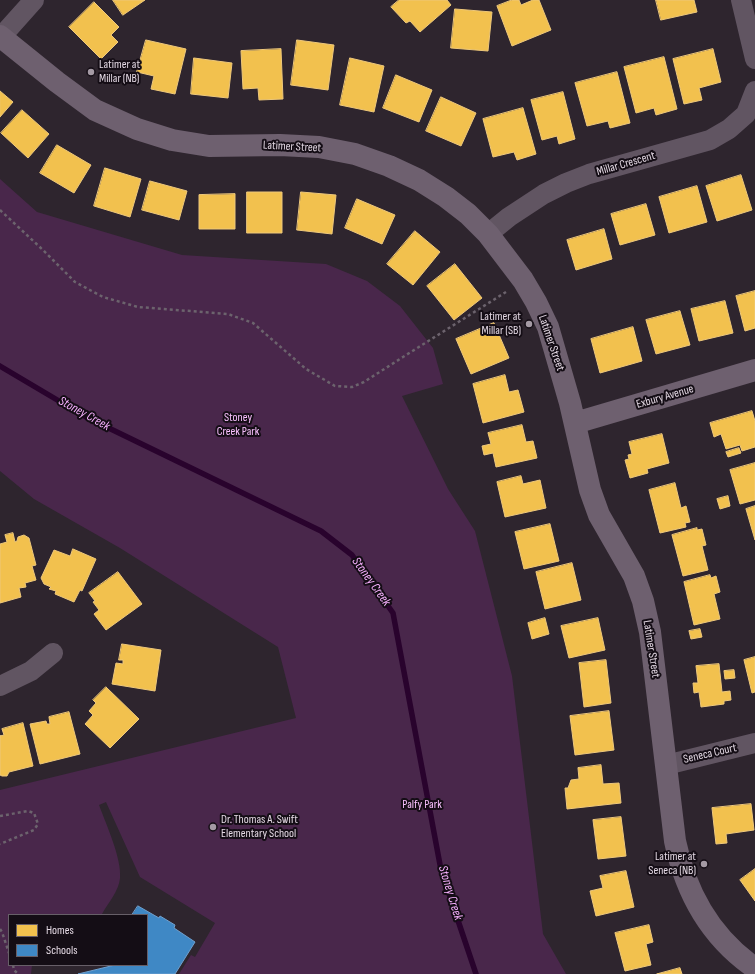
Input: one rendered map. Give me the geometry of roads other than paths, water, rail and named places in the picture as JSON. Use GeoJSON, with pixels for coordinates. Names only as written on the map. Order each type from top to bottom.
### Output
{"type":"FeatureCollection","features":[{"type":"Feature","properties":{"kind":"street"},"geometry":{"type":"LineString","coordinates":[[1,36],[34,0]]}},
{"type":"Feature","properties":{"kind":"street"},"geometry":{"type":"LineString","coordinates":[[741,0],[755,60]]}},
{"type":"Feature","properties":{"kind":"street","name":"Latimer Street"},"geometry":{"type":"LineString","coordinates":[[1,36],[57,82],[95,110],[137,129],[172,140],[209,146],[288,145],[319,147],[355,154],[389,166],[419,180],[446,196],[468,214],[488,234],[523,280],[548,327],[575,423],[590,490],[599,515],[634,576],[642,601],[650,632],[675,841],[680,864],[688,886],[696,903],[716,933],[740,957],[755,968]]}},
{"type":"Feature","properties":{"kind":"street","name":"Millar Crescent"},"geometry":{"type":"LineString","coordinates":[[488,234],[508,217],[544,194],[566,183],[589,174],[710,140],[729,129],[746,114],[755,92]]}},
{"type":"Feature","properties":{"kind":"street","name":"Exbury Avenue"},"geometry":{"type":"LineString","coordinates":[[575,423],[755,370]]}},
{"type":"Feature","properties":{"kind":"street"},"geometry":{"type":"LineString","coordinates":[[0,686],[31,670],[53,653]]}},
{"type":"Feature","properties":{"kind":"street","name":"Seneca Court"},"geometry":{"type":"LineString","coordinates":[[666,765],[755,743]]}},
{"type":"Feature","properties":{"kind":"waterway","name":"Stoney Creek"},"geometry":{"type":"LineString","coordinates":[[0,366],[86,417],[321,531],[352,555],[393,613],[441,870],[476,974]]}},
{"type":"Feature","properties":{"kind":"place","name":"Latimer at Millar (NB)"},"geometry":{"type":"Point","coordinates":[91,72]}},
{"type":"Feature","properties":{"kind":"place","name":"Latimer at Millar (SB)"},"geometry":{"type":"Point","coordinates":[529,324]}},
{"type":"Feature","properties":{"kind":"place","name":"Dr. Thomas A. Swift Elementary School"},"geometry":{"type":"Point","coordinates":[213,827]}},
{"type":"Feature","properties":{"kind":"place","name":"Latimer at Seneca (NB)"},"geometry":{"type":"Point","coordinates":[704,864]}},
{"type":"Feature","properties":{"kind":"park label","name":"Stoney Creek Park"},"geometry":{"type":"Point","coordinates":[238,425]}},
{"type":"Feature","properties":{"kind":"park label","name":"Palfy Park"},"geometry":{"type":"Point","coordinates":[422,805]}}]}
